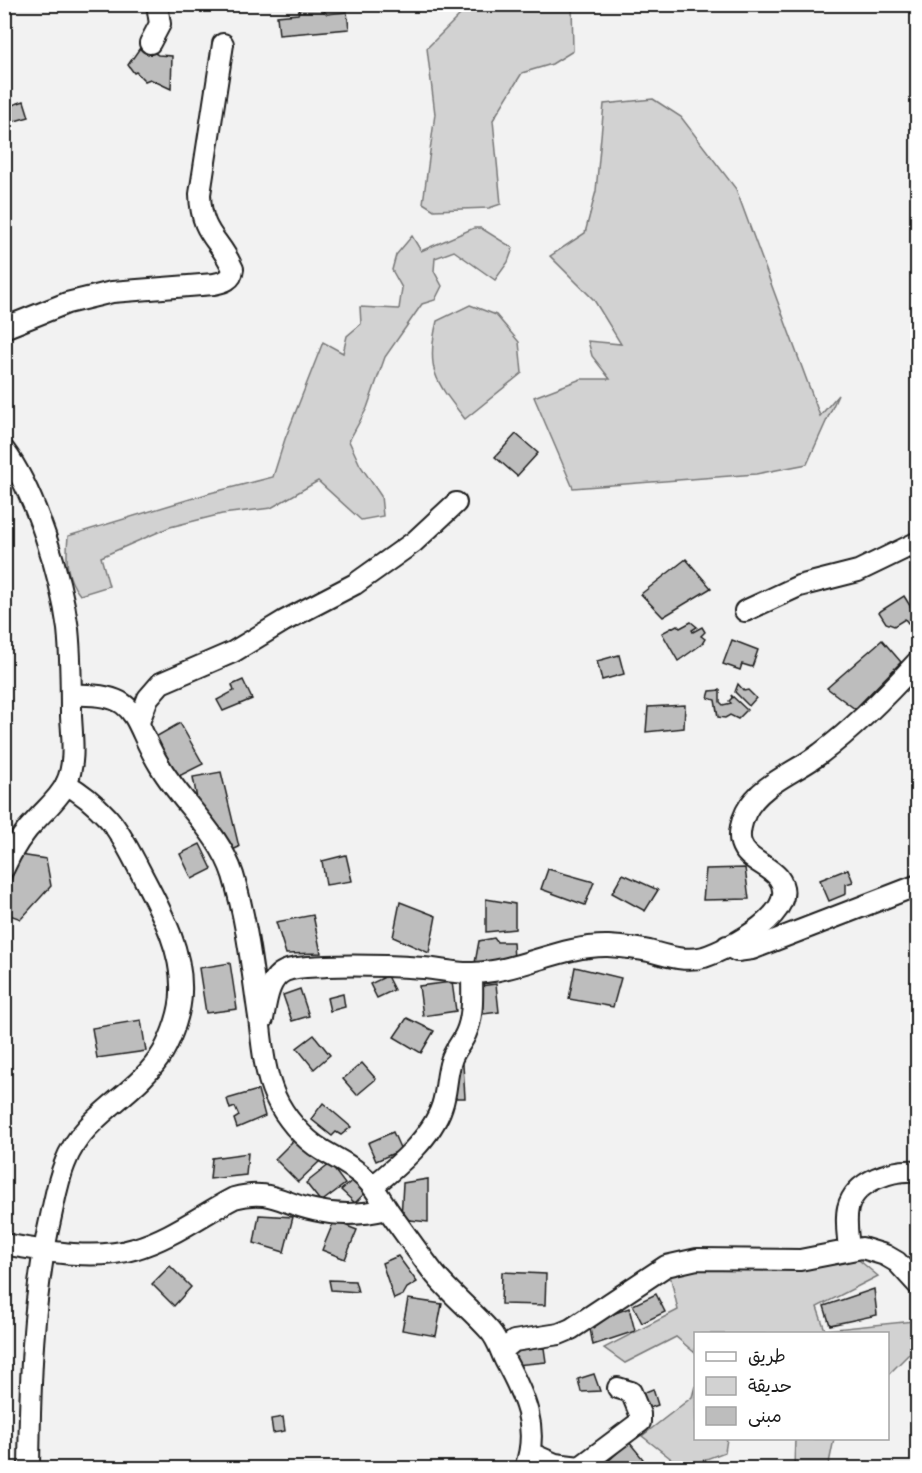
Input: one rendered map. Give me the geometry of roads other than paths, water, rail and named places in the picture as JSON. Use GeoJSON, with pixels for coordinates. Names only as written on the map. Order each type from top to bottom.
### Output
{"type":"FeatureCollection","features":[{"type":"Feature","properties":{"kind":"street"},"geometry":{"type":"LineString","coordinates":[[150,43],[159,24],[157,4]]}},
{"type":"Feature","properties":{"kind":"street"},"geometry":{"type":"LineString","coordinates":[[4,328],[67,303],[112,292],[214,284],[228,280],[233,269],[229,259],[206,227],[201,210],[200,194],[223,44]]}},
{"type":"Feature","properties":{"kind":"street"},"geometry":{"type":"LineString","coordinates":[[4,450],[24,483],[38,515],[58,579],[68,632],[71,695],[71,768],[66,784],[26,831],[4,868]]}},
{"type":"Feature","properties":{"kind":"street"},"geometry":{"type":"LineString","coordinates":[[139,722],[148,698],[160,682],[233,652],[284,621],[355,584],[414,542],[456,503]]}},
{"type":"Feature","properties":{"kind":"street"},"geometry":{"type":"LineString","coordinates":[[745,611],[799,586],[858,571],[918,542]]}},
{"type":"Feature","properties":{"kind":"street"},"geometry":{"type":"LineString","coordinates":[[261,1031],[273,981],[286,970],[353,965],[424,968],[472,974],[502,970],[537,958],[586,947],[608,946],[632,948],[675,958],[693,958],[704,957],[752,932],[768,920],[782,903],[784,895],[783,884],[776,875],[745,851],[740,842],[740,833],[746,813],[756,797],[823,752],[887,695],[918,661]]}},
{"type":"Feature","properties":{"kind":"street"},"geometry":{"type":"LineString","coordinates":[[71,695],[108,697],[118,700],[131,710],[158,763],[226,857],[233,875],[248,945],[263,1053],[276,1098],[284,1112],[312,1143],[346,1162],[373,1186],[387,1209],[442,1283],[491,1332],[503,1350],[503,1355],[512,1370],[528,1411],[532,1440],[528,1461],[580,1467],[640,1422],[640,1414],[631,1392],[618,1388]]}},
{"type":"Feature","properties":{"kind":"street"},"geometry":{"type":"LineString","coordinates":[[29,1468],[36,1292],[43,1251],[64,1165],[79,1135],[149,1072],[164,1051],[175,1022],[181,993],[178,963],[166,924],[127,847],[110,820],[78,791],[66,784]]}},
{"type":"Feature","properties":{"kind":"street"},"geometry":{"type":"LineString","coordinates":[[727,946],[737,951],[752,949],[918,885]]}},
{"type":"Feature","properties":{"kind":"street"},"geometry":{"type":"LineString","coordinates":[[373,1186],[400,1164],[432,1126],[441,1110],[452,1058],[470,1022],[472,974]]}},
{"type":"Feature","properties":{"kind":"street"},"geometry":{"type":"LineString","coordinates":[[849,1250],[847,1210],[856,1192],[871,1182],[896,1171],[918,1172]]}},
{"type":"Feature","properties":{"kind":"street"},"geometry":{"type":"LineString","coordinates":[[4,1244],[43,1251],[93,1254],[133,1250],[157,1241],[234,1198],[247,1194],[261,1193],[307,1209],[346,1215],[362,1215],[387,1209]]}},
{"type":"Feature","properties":{"kind":"street"},"geometry":{"type":"LineString","coordinates":[[503,1350],[514,1341],[560,1334],[572,1329],[660,1269],[677,1262],[698,1259],[800,1260],[862,1248],[885,1255],[897,1262],[918,1285]]}}]}
